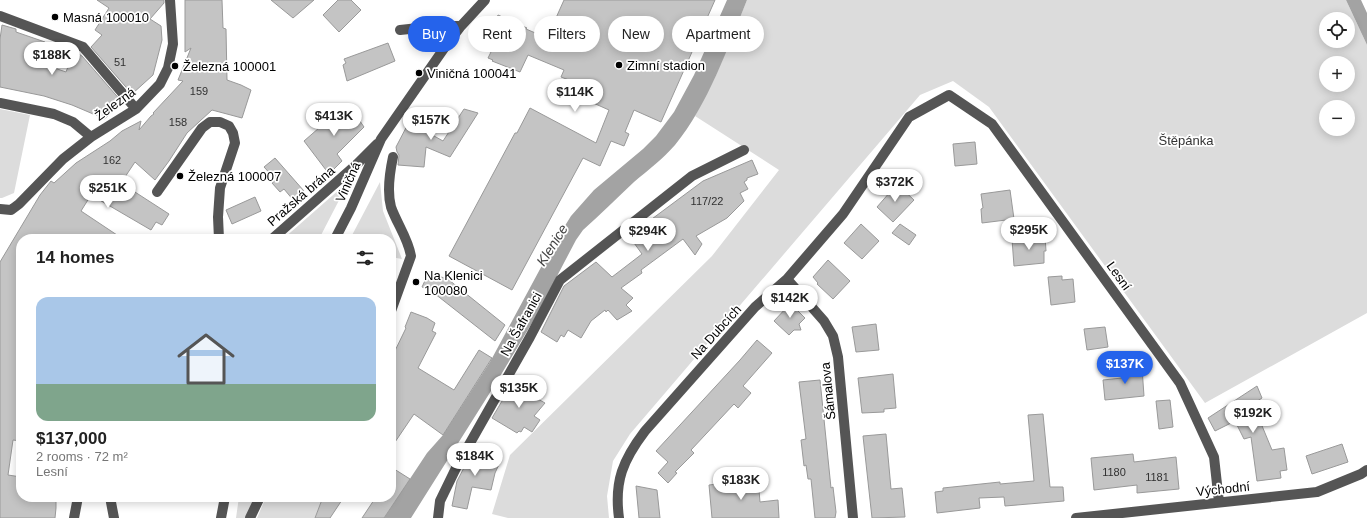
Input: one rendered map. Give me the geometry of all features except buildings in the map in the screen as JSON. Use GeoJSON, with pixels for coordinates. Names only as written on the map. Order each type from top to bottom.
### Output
{"type":"FeatureCollection","features":[{"type":"Feature","properties":{"kind":"street","name":"Železná"},"geometry":{"type":"LineString","coordinates":[[0,209],[11,210],[19,204],[63,159],[91,137],[136,109],[160,84],[168,68],[173,44],[170,0]]}},
{"type":"Feature","properties":{"kind":"street","name":"Viničná"},"geometry":{"type":"LineString","coordinates":[[338,234],[352,208],[381,138],[445,46],[485,0]]}},
{"type":"Feature","properties":{"kind":"street"},"geometry":{"type":"LineString","coordinates":[[0,16],[83,47],[136,109]]}},
{"type":"Feature","properties":{"kind":"street"},"geometry":{"type":"LineString","coordinates":[[400,30],[436,26],[461,26]]}},
{"type":"Feature","properties":{"kind":"street","name":"Na Dubcích"},"geometry":{"type":"LineString","coordinates":[[620,518],[617,504],[619,483],[631,449],[645,431],[755,307],[787,279],[843,214],[909,117],[949,95]]}},
{"type":"Feature","properties":{"kind":"street","name":"Lesní"},"geometry":{"type":"LineString","coordinates":[[949,95],[992,124],[1180,383],[1214,456],[1219,502]]}},
{"type":"Feature","properties":{"kind":"street"},"geometry":{"type":"LineString","coordinates":[[0,103],[54,114],[73,122],[91,137]]}},
{"type":"Feature","properties":{"kind":"street"},"geometry":{"type":"LineString","coordinates":[[157,192],[202,128],[210,122],[220,122],[229,126],[233,133],[235,142],[220,188],[218,217],[219,234]]}},
{"type":"Feature","properties":{"kind":"street","name":"Pražská brána"},"geometry":{"type":"LineString","coordinates":[[278,234],[357,164],[381,138]]}},
{"type":"Feature","properties":{"kind":"street","name":"Na Šafranici"},"geometry":{"type":"LineString","coordinates":[[438,518],[440,501],[457,466],[526,344],[560,280],[692,176],[744,150]]}},
{"type":"Feature","properties":{"kind":"street"},"geometry":{"type":"LineString","coordinates":[[393,157],[389,177],[391,206],[410,247],[412,256],[396,298]]}},
{"type":"Feature","properties":{"kind":"street","name":"Šámalova"},"geometry":{"type":"LineString","coordinates":[[787,279],[824,321],[833,336],[838,357],[853,518]]}},
{"type":"Feature","properties":{"kind":"street","name":"Východní"},"geometry":{"type":"LineString","coordinates":[[1076,518],[1146,514],[1219,502],[1317,492],[1361,474],[1367,470]]}},
{"type":"Feature","properties":{"kind":"street"},"geometry":{"type":"LineString","coordinates":[[74,518],[77,502]]}},
{"type":"Feature","properties":{"kind":"street"},"geometry":{"type":"LineString","coordinates":[[111,502],[114,518]]}},
{"type":"Feature","properties":{"kind":"street"},"geometry":{"type":"LineString","coordinates":[[221,518],[224,502]]}},
{"type":"Feature","properties":{"kind":"street"},"geometry":{"type":"LineString","coordinates":[[250,518],[258,502]]}},
{"type":"Feature","properties":{"kind":"green space","name":"Štěpánka"},"geometry":{"type":"Polygon","coordinates":[[[747,0],[1346,0],[1352,12],[1319,12],[1319,48],[1355,48],[1355,19],[1367,45],[1367,313],[1205,403],[989,107],[953,81],[920,95],[630,434],[613,461],[607,496],[609,518],[508,518],[492,514],[510,455],[712,256],[779,170],[695,116],[716,75],[726,52],[764,52],[764,16],[740,16],[747,0]]]}},
{"type":"Feature","properties":{"kind":"green space"},"geometry":{"type":"Polygon","coordinates":[[[0,109],[30,115],[14,193],[2,198],[0,198],[0,109]]]}},
{"type":"Feature","properties":{"kind":"green space"},"geometry":{"type":"Polygon","coordinates":[[[349,181],[322,234],[289,234],[349,181]]]}},
{"type":"Feature","properties":{"kind":"green space"},"geometry":{"type":"Polygon","coordinates":[[[380,182],[383,211],[392,234],[353,234],[380,182]]]}},
{"type":"Feature","properties":{"kind":"green space"},"geometry":{"type":"Polygon","coordinates":[[[396,244],[402,259],[396,258],[396,244]]]}},
{"type":"Feature","properties":{"kind":"green space"},"geometry":{"type":"Polygon","coordinates":[[[238,502],[254,502],[247,518],[236,518],[238,502]]]}},
{"type":"Feature","properties":{"kind":"green space"},"geometry":{"type":"Polygon","coordinates":[[[264,502],[321,502],[315,518],[257,518],[264,502]]]}},
{"type":"Feature","properties":{"kind":"shaded area"},"geometry":{"type":"Polygon","coordinates":[[[727,0],[747,0],[741,16],[720,16],[727,0]]]}},
{"type":"Feature","properties":{"kind":"shaded area"},"geometry":{"type":"Polygon","coordinates":[[[1346,0],[1361,0],[1367,13],[1367,45],[1355,19],[1355,12],[1352,12],[1346,0]]]}},
{"type":"Feature","properties":{"kind":"shaded area"},"geometry":{"type":"Polygon","coordinates":[[[704,52],[727,52],[698,112],[675,145],[666,155],[634,182],[583,230],[576,240],[535,318],[411,518],[384,518],[427,453],[443,435],[490,362],[553,245],[571,216],[594,190],[643,149],[656,136],[674,112],[694,75],[704,52]]]}},
{"type":"Feature","properties":{"kind":"place","name":"Masná 100010"},"geometry":{"type":"Point","coordinates":[55,17]}},
{"type":"Feature","properties":{"kind":"place","name":"Zimní stadion"},"geometry":{"type":"Point","coordinates":[619,65]}},
{"type":"Feature","properties":{"kind":"place","name":"Železná 100001"},"geometry":{"type":"Point","coordinates":[175,66]}},
{"type":"Feature","properties":{"kind":"place","name":"Viničná 100041"},"geometry":{"type":"Point","coordinates":[419,73]}},
{"type":"Feature","properties":{"kind":"place","name":"Železná 100007"},"geometry":{"type":"Point","coordinates":[180,176]}},
{"type":"Feature","properties":{"kind":"place","name":"Na Klenici 100080"},"geometry":{"type":"Point","coordinates":[416,282]}},
{"type":"Feature","properties":{"kind":"water label","name":"Klenice"},"geometry":{"type":"Point","coordinates":[552,245]}}]}
